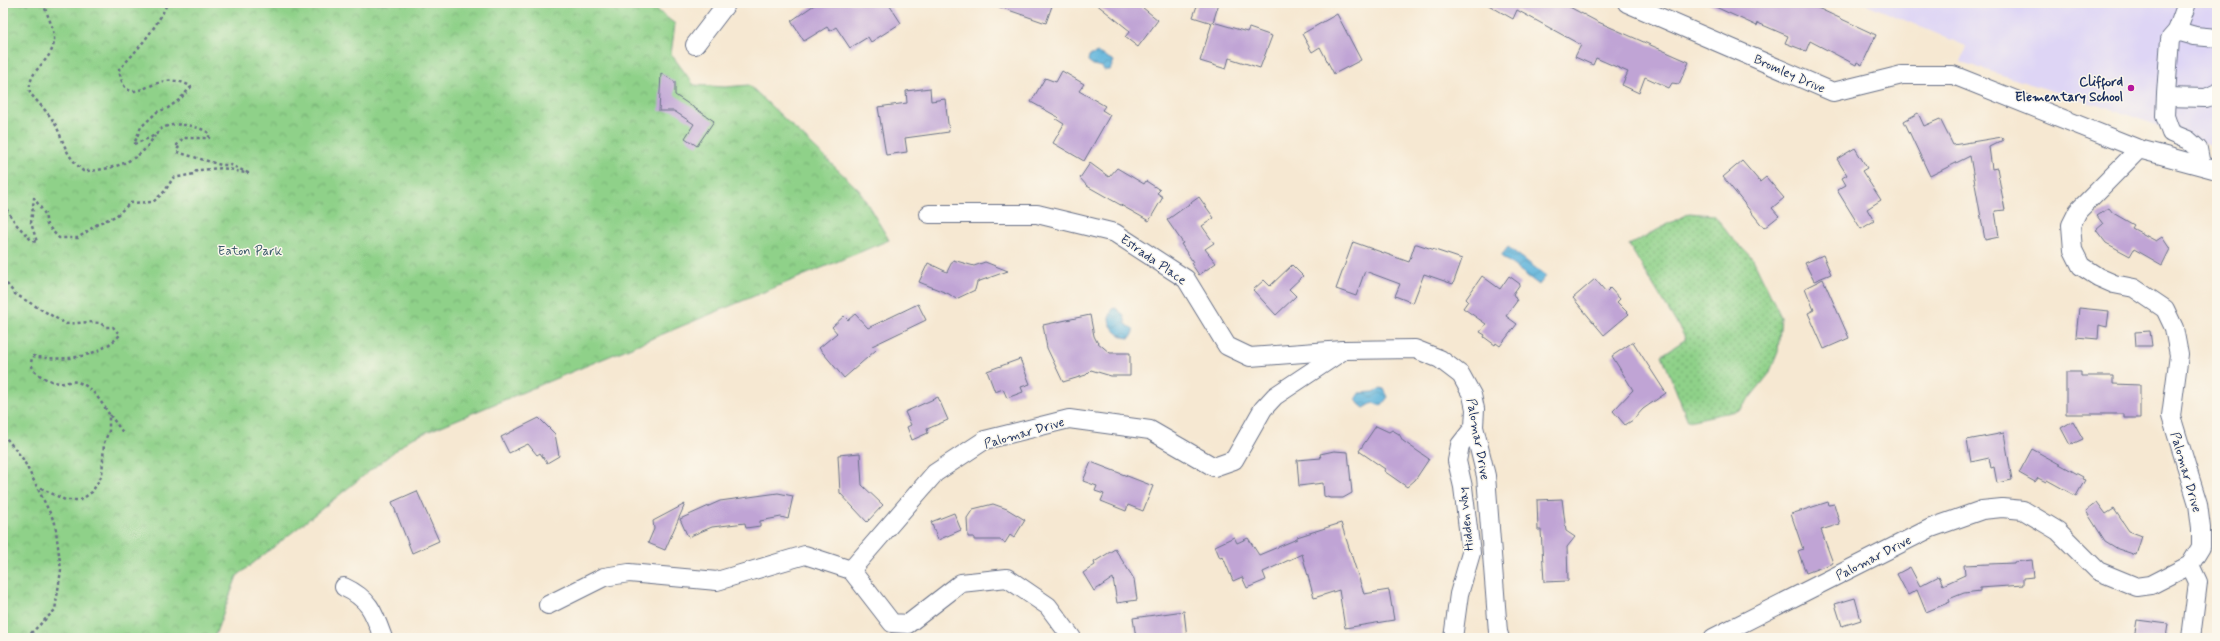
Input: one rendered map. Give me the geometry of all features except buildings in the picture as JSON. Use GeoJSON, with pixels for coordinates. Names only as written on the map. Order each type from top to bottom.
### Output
{"type":"FeatureCollection","features":[{"type":"Feature","properties":{"kind":"street"},"geometry":{"type":"LineString","coordinates":[[695,45],[727,3]]}},
{"type":"Feature","properties":{"kind":"street","name":"Bromley Drive"},"geometry":{"type":"LineString","coordinates":[[1627,3],[1833,92],[1902,75],[1953,75],[2139,149]]}},
{"type":"Feature","properties":{"kind":"street"},"geometry":{"type":"LineString","coordinates":[[2187,3],[2176,31],[2170,39],[2165,116],[2171,133],[2188,140],[2198,148],[2209,168]]}},
{"type":"Feature","properties":{"kind":"street"},"geometry":{"type":"LineString","coordinates":[[2176,31],[2194,36],[2217,38]]}},
{"type":"Feature","properties":{"kind":"street"},"geometry":{"type":"LineString","coordinates":[[2166,98],[2206,98],[2217,93]]}},
{"type":"Feature","properties":{"kind":"street"},"geometry":{"type":"LineString","coordinates":[[2139,149],[2209,168]]}},
{"type":"Feature","properties":{"kind":"street","name":"Palomar Drive"},"geometry":{"type":"LineString","coordinates":[[1714,638],[1931,528],[1982,510],[2002,508],[2023,510],[2058,531],[2098,571],[2137,587],[2151,586],[2190,565],[2201,547],[2201,528],[2198,504],[2171,416],[2179,355],[2174,328],[2164,309],[2134,288],[2098,277],[2081,266],[2073,250],[2071,225],[2078,211],[2139,149]]}},
{"type":"Feature","properties":{"kind":"street","name":"Estrada Place"},"geometry":{"type":"LineString","coordinates":[[929,214],[1037,214],[1115,233],[1186,279],[1227,346],[1250,357],[1344,350]]}},
{"type":"Feature","properties":{"kind":"street","name":"Palomar Drive"},"geometry":{"type":"LineString","coordinates":[[851,570],[935,473],[985,440],[1069,419],[1150,430],[1214,467],[1225,465],[1234,460],[1263,409],[1275,396],[1344,350],[1415,349],[1440,359],[1461,375],[1472,395],[1475,409],[1474,427],[1486,476],[1498,632],[1500,638]]}},
{"type":"Feature","properties":{"kind":"street","name":"Hidden Way"},"geometry":{"type":"LineString","coordinates":[[1453,638],[1459,594],[1471,553],[1463,487],[1457,461],[1460,445],[1474,427]]}},
{"type":"Feature","properties":{"kind":"street"},"geometry":{"type":"LineString","coordinates":[[548,605],[604,577],[629,573],[717,581],[805,555],[851,570],[892,623],[908,624],[961,583],[1007,578],[1048,606],[1072,638]]}},
{"type":"Feature","properties":{"kind":"street"},"geometry":{"type":"LineString","coordinates":[[2190,565],[2198,582],[2191,638]]}},
{"type":"Feature","properties":{"kind":"street"},"geometry":{"type":"LineString","coordinates":[[344,587],[357,593],[373,608],[383,638]]}},
{"type":"Feature","properties":{"kind":"path"},"geometry":{"type":"LineString","coordinates":[[3,204],[16,224],[32,241],[37,242],[31,223],[34,198],[45,214],[47,225],[59,238],[78,238],[99,222],[116,216],[130,203],[153,202],[165,192],[173,178],[194,174],[197,170],[212,169],[230,169],[238,173],[248,173],[231,165],[221,165],[177,152],[178,148],[180,147],[177,145],[183,138],[209,138],[209,133],[204,128],[176,124],[160,129],[139,155],[97,171],[83,171],[65,151],[58,129],[30,93],[30,78],[46,58],[54,42],[52,28],[43,3]]}},
{"type":"Feature","properties":{"kind":"path"},"geometry":{"type":"LineString","coordinates":[[156,135],[134,144],[141,127],[157,112],[168,108],[179,100],[191,87],[187,84],[161,82],[145,90],[130,90],[120,77],[119,69],[164,14],[167,3]]}},
{"type":"Feature","properties":{"kind":"path"},"geometry":{"type":"LineString","coordinates":[[3,279],[15,294],[66,324],[88,322],[100,323],[106,327],[114,327],[120,335],[111,345],[98,352],[64,359],[33,356],[31,366],[36,374],[59,383],[77,382],[88,387],[124,434]]}},
{"type":"Feature","properties":{"kind":"path"},"geometry":{"type":"LineString","coordinates":[[39,488],[65,500],[81,500],[92,492],[102,475],[104,444],[109,431],[110,414]]}},
{"type":"Feature","properties":{"kind":"path"},"geometry":{"type":"LineString","coordinates":[[3,434],[23,459],[55,522],[61,570],[55,610],[26,638]]}},
{"type":"Feature","properties":{"kind":"shaded area","name":"Clifford Elementary School"},"geometry":{"type":"Polygon","coordinates":[[[1864,3],[2217,3],[2217,147],[2128,115],[1961,62],[1966,46],[1864,3]]]}},
{"type":"Feature","properties":{"kind":"green space","name":"Eaton Park"},"geometry":{"type":"Polygon","coordinates":[[[3,3],[648,3],[675,24],[671,54],[694,85],[725,87],[749,85],[859,190],[889,240],[410,439],[237,576],[214,638],[3,638],[3,3]]]}},
{"type":"Feature","properties":{"kind":"green space"},"geometry":{"type":"Polygon","coordinates":[[[1689,213],[1714,215],[1730,236],[1753,259],[1781,317],[1778,352],[1769,374],[1740,410],[1688,421],[1662,355],[1686,339],[1629,245],[1689,213]]]}},
{"type":"Feature","properties":{"kind":"water"},"geometry":{"type":"Polygon","coordinates":[[[1098,53],[1114,61],[1110,70],[1104,70],[1102,67],[1093,65],[1088,61],[1089,56],[1098,53]]]}},
{"type":"Feature","properties":{"kind":"water"},"geometry":{"type":"Polygon","coordinates":[[[1508,247],[1546,276],[1539,285],[1501,256],[1508,247]]]}},
{"type":"Feature","properties":{"kind":"water"},"geometry":{"type":"Polygon","coordinates":[[[1116,308],[1124,316],[1126,324],[1133,329],[1133,335],[1129,338],[1119,334],[1111,325],[1109,318],[1112,309],[1116,308]]]}},
{"type":"Feature","properties":{"kind":"water"},"geometry":{"type":"Polygon","coordinates":[[[1381,388],[1384,389],[1388,397],[1381,406],[1373,403],[1364,408],[1356,399],[1359,393],[1374,392],[1381,388]]]}},
{"type":"Feature","properties":{"kind":"place","name":"Clifford Elementary School"},"geometry":{"type":"Point","coordinates":[2131,88]}}]}
